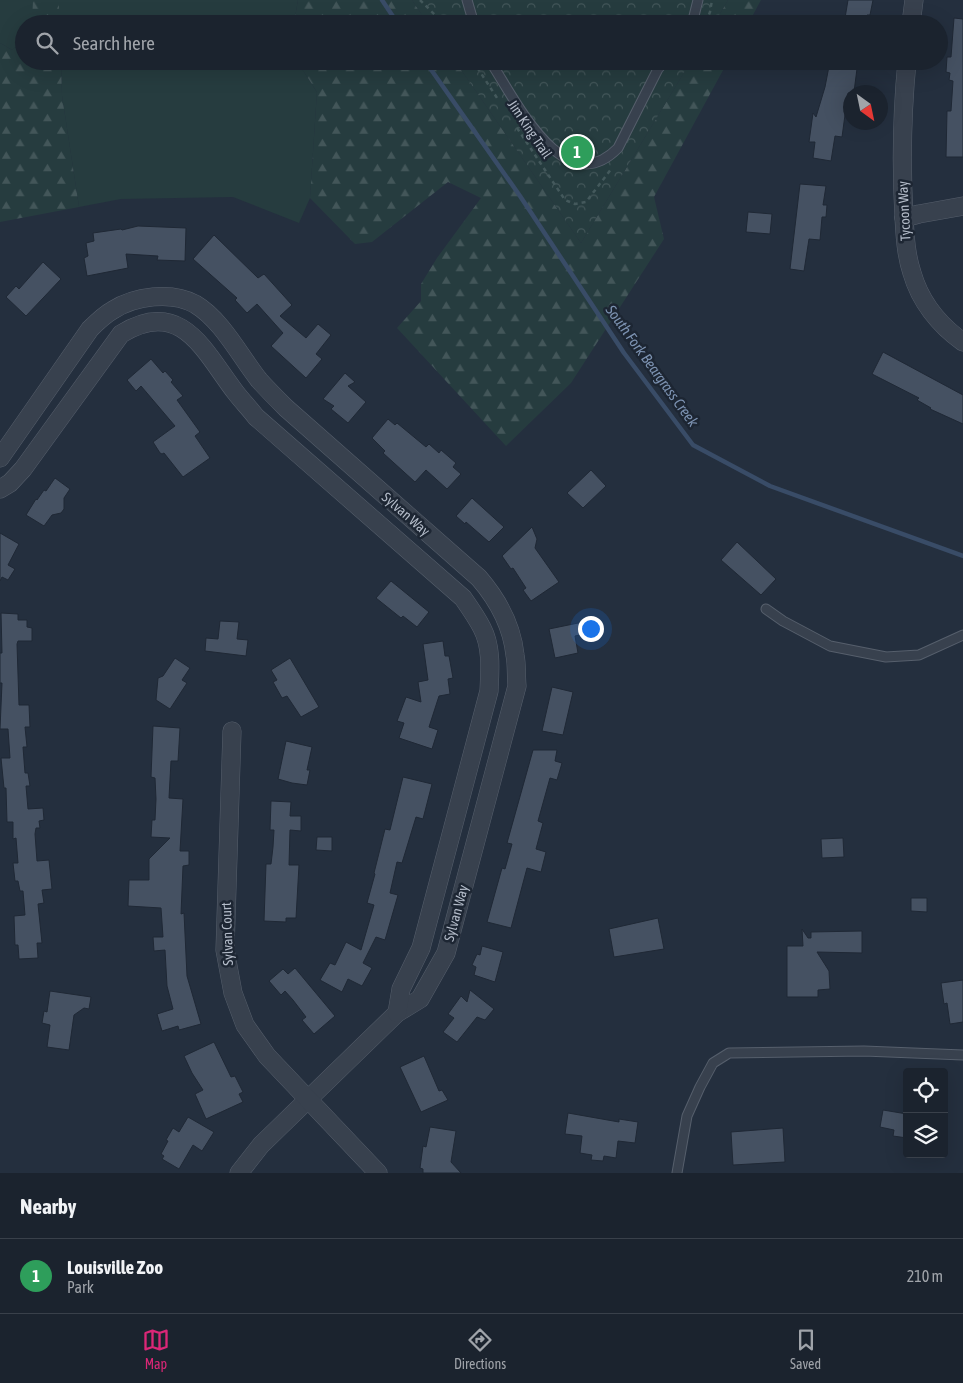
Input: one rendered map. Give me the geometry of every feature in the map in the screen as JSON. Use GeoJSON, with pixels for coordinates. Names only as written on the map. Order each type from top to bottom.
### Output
{"type":"FeatureCollection","features":[{"type":"Feature","properties":{"kind":"street"},"geometry":{"type":"LineString","coordinates":[[912,15],[914,0]]}},
{"type":"Feature","properties":{"kind":"street","name":"Tycoon Way"},"geometry":{"type":"LineString","coordinates":[[907,70],[902,190],[908,258],[918,288],[936,317],[963,342]]}},
{"type":"Feature","properties":{"kind":"street"},"geometry":{"type":"LineString","coordinates":[[904,218],[963,206]]}},
{"type":"Feature","properties":{"kind":"street","name":"Sylvan Way"},"geometry":{"type":"LineString","coordinates":[[0,458],[90,330],[105,315],[115,308],[146,298],[177,298],[194,303],[206,312],[260,380],[286,408],[479,578],[494,598],[506,623],[515,653],[517,686],[446,953],[420,999],[397,1013],[307,1099],[261,1145],[239,1173]]}},
{"type":"Feature","properties":{"kind":"street","name":"Sylvan Way"},"geometry":{"type":"LineString","coordinates":[[0,489],[10,483],[23,469],[121,334],[142,324],[166,322],[179,326],[197,340],[256,417],[463,598],[483,630],[490,661],[490,691],[421,948],[401,989],[397,1013]]}},
{"type":"Feature","properties":{"kind":"street"},"geometry":{"type":"LineString","coordinates":[[211,357],[231,342]]}},
{"type":"Feature","properties":{"kind":"street","name":"Sylvan Court"},"geometry":{"type":"LineString","coordinates":[[232,731],[225,950],[233,994],[245,1025],[267,1056],[378,1173]]}},
{"type":"Feature","properties":{"kind":"street"},"geometry":{"type":"LineString","coordinates":[[430,914],[454,922]]}},
{"type":"Feature","properties":{"kind":"lane"},"geometry":{"type":"LineString","coordinates":[[467,0],[471,15]]}},
{"type":"Feature","properties":{"kind":"lane"},"geometry":{"type":"LineString","coordinates":[[694,15],[698,0]]}},
{"type":"Feature","properties":{"kind":"lane"},"geometry":{"type":"LineString","coordinates":[[496,70],[538,136],[550,148],[562,157],[576,163],[596,164],[608,158],[618,148],[657,70]]}},
{"type":"Feature","properties":{"kind":"lane"},"geometry":{"type":"LineString","coordinates":[[766,609],[783,621],[830,646],[886,658],[919,655],[963,635]]}},
{"type":"Feature","properties":{"kind":"lane"},"geometry":{"type":"LineString","coordinates":[[677,1173],[687,1116],[713,1063],[729,1053],[864,1051],[963,1055]]}},
{"type":"Feature","properties":{"kind":"path"},"geometry":{"type":"LineString","coordinates":[[420,0],[435,15]]}},
{"type":"Feature","properties":{"kind":"path"},"geometry":{"type":"LineString","coordinates":[[709,15],[712,0]]}},
{"type":"Feature","properties":{"kind":"path","name":"Jim King Trail"},"geometry":{"type":"LineString","coordinates":[[479,70],[499,101]]}},
{"type":"Feature","properties":{"kind":"path","name":"Jim King Trail"},"geometry":{"type":"LineString","coordinates":[[515,125],[565,200],[575,204],[586,202],[614,165]]}},
{"type":"Feature","properties":{"kind":"green space"},"geometry":{"type":"Polygon","coordinates":[[[0,0],[35,0],[33,15],[15,15],[15,48],[12,50],[0,43],[0,0]]]}},
{"type":"Feature","properties":{"kind":"green space"},"geometry":{"type":"Polygon","coordinates":[[[33,0],[59,0],[59,15],[32,15],[33,0]]]}},
{"type":"Feature","properties":{"kind":"green space"},"geometry":{"type":"Polygon","coordinates":[[[59,0],[298,0],[296,15],[59,15],[59,0]]]}},
{"type":"Feature","properties":{"kind":"green space"},"geometry":{"type":"Polygon","coordinates":[[[298,0],[412,0],[422,15],[296,15],[298,0]]]}},
{"type":"Feature","properties":{"kind":"green space"},"geometry":{"type":"Polygon","coordinates":[[[412,0],[728,0],[719,15],[422,15],[412,0]]]}},
{"type":"Feature","properties":{"kind":"green space"},"geometry":{"type":"Polygon","coordinates":[[[728,0],[761,0],[753,15],[719,15],[728,0]]]}},
{"type":"Feature","properties":{"kind":"green space"},"geometry":{"type":"Polygon","coordinates":[[[0,43],[12,50],[15,48],[15,70],[61,70],[62,96],[79,207],[0,222],[0,43]]]}},
{"type":"Feature","properties":{"kind":"green space"},"geometry":{"type":"Polygon","coordinates":[[[61,70],[303,70],[317,92],[310,198],[299,223],[233,197],[121,199],[79,207],[62,96],[61,70]]]}},
{"type":"Feature","properties":{"kind":"green space"},"geometry":{"type":"Polygon","coordinates":[[[303,70],[461,70],[581,243],[686,70],[723,70],[654,197],[664,239],[571,383],[506,446],[397,328],[421,301],[421,284],[437,258],[481,198],[448,182],[372,242],[355,244],[310,198],[317,92],[303,70]]]}},
{"type":"Feature","properties":{"kind":"green space"},"geometry":{"type":"Polygon","coordinates":[[[461,70],[686,70],[581,243],[461,70]]]}},
{"type":"Feature","properties":{"kind":"building"},"geometry":{"type":"Polygon","coordinates":[[[848,0],[873,0],[870,15],[846,15],[848,0]]]}},
{"type":"Feature","properties":{"kind":"building"},"geometry":{"type":"Polygon","coordinates":[[[954,18],[963,19],[963,157],[946,157],[947,111],[951,111],[953,81],[949,80],[950,73],[946,72],[948,70],[948,57],[951,57],[954,18]]]}},
{"type":"Feature","properties":{"kind":"building"},"geometry":{"type":"Polygon","coordinates":[[[828,70],[857,70],[855,85],[843,85],[842,137],[835,136],[831,161],[813,158],[815,142],[809,142],[813,113],[816,117],[828,70]]]}},
{"type":"Feature","properties":{"kind":"building"},"geometry":{"type":"Polygon","coordinates":[[[800,184],[826,186],[823,205],[827,205],[826,217],[822,217],[820,240],[809,239],[804,271],[790,269],[800,184]]]}},
{"type":"Feature","properties":{"kind":"building"},"geometry":{"type":"Polygon","coordinates":[[[748,212],[772,214],[770,234],[746,232],[748,212]]]}},
{"type":"Feature","properties":{"kind":"building"},"geometry":{"type":"Polygon","coordinates":[[[138,226],[186,228],[185,261],[157,260],[158,256],[126,254],[128,268],[87,276],[84,258],[88,256],[86,243],[94,241],[93,233],[138,226]]]}},
{"type":"Feature","properties":{"kind":"building"},"geometry":{"type":"Polygon","coordinates":[[[214,235],[258,278],[264,274],[292,305],[280,316],[306,338],[318,324],[331,335],[316,354],[322,359],[306,378],[271,346],[283,333],[257,304],[247,313],[235,300],[237,298],[193,259],[214,235]]]}},
{"type":"Feature","properties":{"kind":"building"},"geometry":{"type":"Polygon","coordinates":[[[43,262],[61,279],[26,316],[6,297],[16,286],[19,289],[43,262]]]}},
{"type":"Feature","properties":{"kind":"building"},"geometry":{"type":"Polygon","coordinates":[[[883,352],[963,395],[963,424],[930,409],[917,400],[919,398],[872,374],[883,352]]]}},
{"type":"Feature","properties":{"kind":"building"},"geometry":{"type":"Polygon","coordinates":[[[151,359],[163,373],[165,371],[173,380],[171,382],[183,396],[177,400],[200,432],[195,436],[210,458],[183,477],[164,453],[160,453],[153,442],[175,426],[141,386],[136,391],[127,380],[151,359]]]}},
{"type":"Feature","properties":{"kind":"building"},"geometry":{"type":"Polygon","coordinates":[[[345,373],[355,382],[348,386],[366,402],[348,423],[331,409],[334,406],[323,399],[345,373]]]}},
{"type":"Feature","properties":{"kind":"building"},"geometry":{"type":"Polygon","coordinates":[[[388,419],[395,425],[397,423],[426,447],[429,444],[439,453],[441,450],[456,463],[453,467],[461,474],[447,489],[426,470],[415,482],[383,453],[385,451],[372,438],[388,419]]]}},
{"type":"Feature","properties":{"kind":"building"},"geometry":{"type":"Polygon","coordinates":[[[591,470],[606,486],[583,508],[567,493],[591,470]]]}},
{"type":"Feature","properties":{"kind":"building"},"geometry":{"type":"Polygon","coordinates":[[[55,478],[70,489],[64,498],[64,509],[61,513],[52,515],[44,526],[26,515],[36,499],[44,490],[46,491],[55,478]]]}},
{"type":"Feature","properties":{"kind":"building"},"geometry":{"type":"Polygon","coordinates":[[[472,498],[504,527],[489,542],[456,516],[472,498]]]}},
{"type":"Feature","properties":{"kind":"building"},"geometry":{"type":"Polygon","coordinates":[[[532,527],[537,539],[535,548],[559,582],[531,601],[523,590],[526,588],[513,568],[511,569],[502,556],[532,527]]]}},
{"type":"Feature","properties":{"kind":"building"},"geometry":{"type":"Polygon","coordinates":[[[0,533],[19,544],[8,565],[15,569],[8,580],[2,577],[0,581],[0,533]]]}},
{"type":"Feature","properties":{"kind":"building"},"geometry":{"type":"Polygon","coordinates":[[[737,542],[776,579],[761,595],[721,560],[737,542]]]}},
{"type":"Feature","properties":{"kind":"building"},"geometry":{"type":"Polygon","coordinates":[[[391,581],[429,612],[417,627],[403,616],[401,618],[376,598],[391,581]]]}},
{"type":"Feature","properties":{"kind":"building"},"geometry":{"type":"Polygon","coordinates":[[[1,613],[18,614],[18,620],[27,620],[27,627],[32,628],[32,641],[18,641],[17,644],[19,705],[29,705],[30,727],[25,727],[27,747],[23,747],[25,773],[28,773],[30,786],[26,786],[28,809],[43,808],[44,820],[39,821],[40,828],[36,828],[35,834],[37,861],[49,860],[52,889],[42,890],[44,903],[38,904],[42,943],[37,943],[38,958],[19,959],[18,945],[15,945],[14,916],[25,915],[23,891],[20,891],[18,881],[15,881],[13,863],[18,863],[16,838],[13,839],[13,822],[7,822],[6,788],[4,788],[1,758],[10,758],[8,729],[0,729],[2,683],[0,683],[0,653],[2,653],[1,613]]]}},
{"type":"Feature","properties":{"kind":"building"},"geometry":{"type":"Polygon","coordinates":[[[220,621],[239,622],[237,639],[248,640],[246,656],[205,651],[206,638],[218,639],[220,621]]]}},
{"type":"Feature","properties":{"kind":"building"},"geometry":{"type":"Polygon","coordinates":[[[583,622],[585,634],[575,636],[578,653],[555,658],[549,629],[583,622]]]}},
{"type":"Feature","properties":{"kind":"building"},"geometry":{"type":"Polygon","coordinates":[[[443,641],[445,656],[449,656],[453,678],[448,679],[450,694],[439,696],[429,727],[438,730],[432,749],[399,738],[404,723],[397,721],[406,697],[421,702],[418,682],[428,680],[423,644],[443,641]]]}},
{"type":"Feature","properties":{"kind":"building"},"geometry":{"type":"Polygon","coordinates":[[[175,658],[190,668],[182,680],[187,683],[170,709],[156,700],[158,678],[163,676],[175,658]]]}},
{"type":"Feature","properties":{"kind":"building"},"geometry":{"type":"Polygon","coordinates":[[[290,658],[319,707],[301,717],[287,696],[282,698],[273,682],[277,680],[271,670],[290,658]]]}},
{"type":"Feature","properties":{"kind":"building"},"geometry":{"type":"Polygon","coordinates":[[[552,687],[573,692],[563,735],[542,731],[552,687]]]}},
{"type":"Feature","properties":{"kind":"building"},"geometry":{"type":"Polygon","coordinates":[[[153,726],[180,728],[178,761],[171,761],[169,798],[183,799],[180,851],[189,851],[189,865],[183,866],[181,914],[184,913],[187,976],[201,1024],[179,1030],[178,1026],[162,1031],[157,1014],[173,1009],[167,986],[165,950],[154,951],[153,937],[163,937],[161,908],[128,906],[129,880],[149,880],[149,859],[170,838],[151,837],[152,820],[155,820],[156,799],[155,778],[151,777],[153,726]]]}},
{"type":"Feature","properties":{"kind":"building"},"geometry":{"type":"Polygon","coordinates":[[[286,741],[312,747],[307,770],[310,770],[307,785],[278,779],[286,741]]]}},
{"type":"Feature","properties":{"kind":"building"},"geometry":{"type":"Polygon","coordinates":[[[533,750],[557,750],[555,761],[562,763],[557,780],[550,778],[538,821],[543,823],[536,849],[546,852],[541,872],[527,868],[511,928],[487,922],[502,868],[505,869],[512,844],[507,843],[533,750]]]}},
{"type":"Feature","properties":{"kind":"building"},"geometry":{"type":"Polygon","coordinates":[[[403,777],[432,784],[423,819],[416,817],[402,863],[397,862],[390,893],[398,895],[385,940],[376,937],[363,963],[372,968],[362,986],[348,979],[342,992],[320,980],[330,963],[335,965],[346,942],[361,950],[374,905],[367,903],[374,873],[385,829],[390,830],[403,777]]]}},
{"type":"Feature","properties":{"kind":"building"},"geometry":{"type":"Polygon","coordinates":[[[271,801],[291,802],[290,816],[301,816],[301,831],[290,830],[289,865],[299,865],[296,918],[286,918],[286,922],[264,921],[266,864],[271,864],[274,830],[270,830],[271,801]]]}},
{"type":"Feature","properties":{"kind":"building"},"geometry":{"type":"Polygon","coordinates":[[[317,837],[332,837],[332,851],[316,850],[317,837]]]}},
{"type":"Feature","properties":{"kind":"building"},"geometry":{"type":"Polygon","coordinates":[[[843,838],[844,857],[822,858],[821,839],[843,838]]]}},
{"type":"Feature","properties":{"kind":"building"},"geometry":{"type":"Polygon","coordinates":[[[911,898],[927,898],[927,912],[911,911],[911,898]]]}},
{"type":"Feature","properties":{"kind":"building"},"geometry":{"type":"Polygon","coordinates":[[[658,918],[664,949],[614,957],[609,929],[658,918]]]}},
{"type":"Feature","properties":{"kind":"building"},"geometry":{"type":"Polygon","coordinates":[[[802,929],[808,938],[811,938],[811,932],[862,931],[862,953],[817,952],[829,971],[830,989],[818,990],[818,997],[787,997],[787,946],[803,946],[802,929]]]}},
{"type":"Feature","properties":{"kind":"building"},"geometry":{"type":"Polygon","coordinates":[[[482,946],[503,952],[495,982],[474,975],[476,967],[472,965],[477,954],[480,955],[482,946]]]}},
{"type":"Feature","properties":{"kind":"building"},"geometry":{"type":"Polygon","coordinates":[[[295,968],[335,1016],[314,1034],[302,1020],[306,1017],[293,1000],[285,991],[281,995],[269,981],[283,969],[288,974],[295,968]]]}},
{"type":"Feature","properties":{"kind":"building"},"geometry":{"type":"Polygon","coordinates":[[[963,980],[963,1022],[950,1024],[947,1003],[944,1004],[941,983],[963,980]]]}},
{"type":"Feature","properties":{"kind":"building"},"geometry":{"type":"Polygon","coordinates":[[[470,990],[494,1009],[485,1020],[477,1017],[457,1042],[443,1032],[454,1018],[448,1014],[461,996],[467,1002],[470,990]]]}},
{"type":"Feature","properties":{"kind":"building"},"geometry":{"type":"Polygon","coordinates":[[[50,991],[91,997],[89,1009],[84,1008],[74,1015],[69,1050],[47,1047],[50,1025],[42,1023],[44,1011],[47,1012],[50,991]]]}},
{"type":"Feature","properties":{"kind":"building"},"geometry":{"type":"Polygon","coordinates":[[[214,1042],[231,1077],[235,1076],[243,1092],[239,1094],[243,1102],[206,1119],[195,1094],[203,1090],[184,1056],[214,1042]]]}},
{"type":"Feature","properties":{"kind":"building"},"geometry":{"type":"Polygon","coordinates":[[[424,1056],[439,1091],[442,1090],[448,1100],[421,1112],[400,1067],[424,1056]]]}},
{"type":"Feature","properties":{"kind":"building"},"geometry":{"type":"Polygon","coordinates":[[[883,1110],[903,1113],[903,1137],[893,1136],[894,1130],[880,1127],[883,1110]]]}},
{"type":"Feature","properties":{"kind":"building"},"geometry":{"type":"Polygon","coordinates":[[[568,1113],[619,1122],[619,1119],[638,1122],[635,1143],[618,1141],[616,1158],[604,1156],[603,1161],[591,1160],[592,1155],[580,1153],[582,1136],[565,1134],[568,1113]]]}},
{"type":"Feature","properties":{"kind":"building"},"geometry":{"type":"Polygon","coordinates":[[[188,1117],[214,1132],[202,1151],[193,1145],[179,1169],[162,1159],[164,1156],[161,1154],[173,1128],[179,1132],[188,1117]]]}},
{"type":"Feature","properties":{"kind":"building"},"geometry":{"type":"Polygon","coordinates":[[[430,1127],[456,1131],[451,1162],[461,1173],[423,1173],[423,1169],[420,1168],[423,1146],[426,1147],[430,1127]]]}},
{"type":"Feature","properties":{"kind":"building"},"geometry":{"type":"Polygon","coordinates":[[[783,1128],[785,1162],[733,1165],[731,1132],[783,1128]]]}},
{"type":"Feature","properties":{"kind":"waterway","name":"South Fork Beargrass Creek"},"geometry":{"type":"LineString","coordinates":[[382,0],[392,15]]}},
{"type":"Feature","properties":{"kind":"waterway","name":"South Fork Beargrass Creek"},"geometry":{"type":"LineString","coordinates":[[431,70],[520,196],[624,353],[693,445],[770,486],[963,556]]}},
{"type":"Feature","properties":{"kind":"place","name":"Louisville Zoo"},"geometry":{"type":"Point","coordinates":[577,152]}}]}
